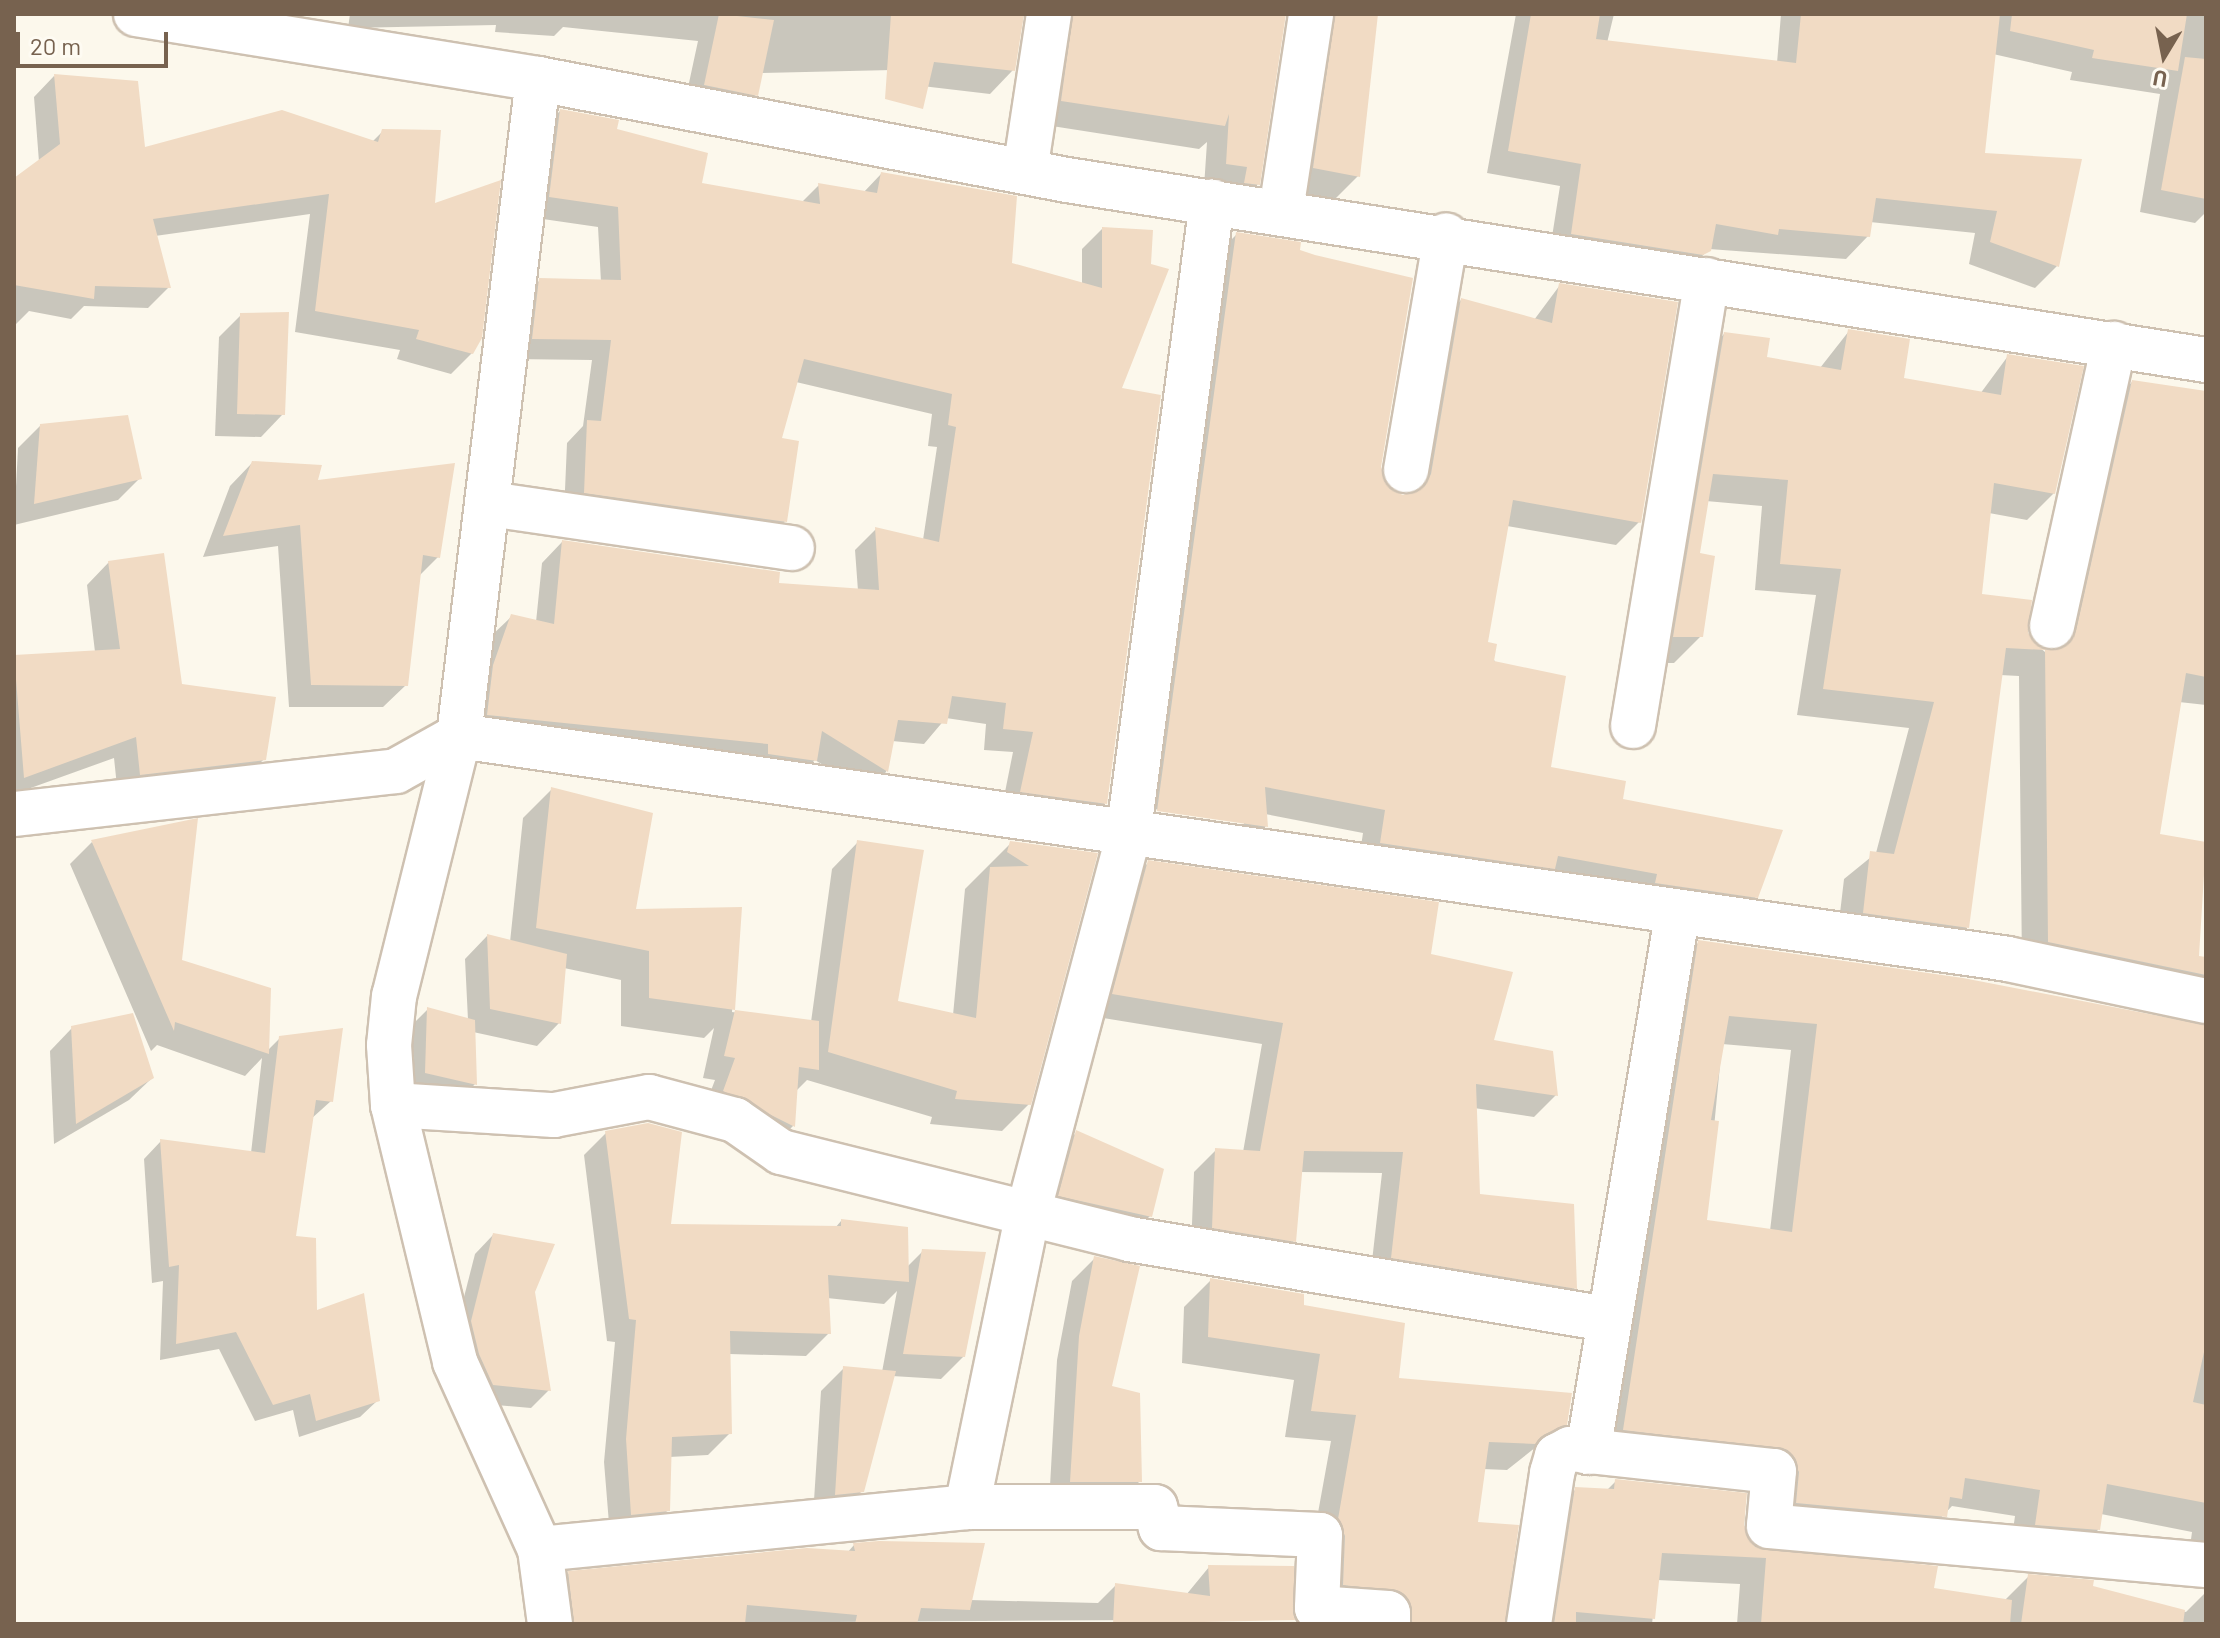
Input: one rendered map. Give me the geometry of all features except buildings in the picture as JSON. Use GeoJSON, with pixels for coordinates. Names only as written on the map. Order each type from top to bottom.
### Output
{"type":"FeatureCollection","features":[{"type":"Feature","properties":{"kind":"street"},"geometry":{"type":"LineString","coordinates":[[136,14],[297,27],[538,79],[1025,171],[1212,202],[1446,235],[2206,360]]}},
{"type":"Feature","properties":{"kind":"street"},"geometry":{"type":"LineString","coordinates":[[1025,171],[1049,14]]}},
{"type":"Feature","properties":{"kind":"street"},"geometry":{"type":"LineString","coordinates":[[1281,211],[1311,14]]}},
{"type":"Feature","properties":{"kind":"street"},"geometry":{"type":"LineString","coordinates":[[538,79],[459,736],[394,996],[393,1105],[455,1362],[540,1549],[550,1624]]}},
{"type":"Feature","properties":{"kind":"street"},"geometry":{"type":"LineString","coordinates":[[967,1507],[1028,1213],[1128,837],[1212,202]]}},
{"type":"Feature","properties":{"kind":"street"},"geometry":{"type":"LineString","coordinates":[[1406,470],[1446,235]]}},
{"type":"Feature","properties":{"kind":"street"},"geometry":{"type":"LineString","coordinates":[[1633,726],[1707,280]]}},
{"type":"Feature","properties":{"kind":"street"},"geometry":{"type":"LineString","coordinates":[[2052,626],[2114,344]]}},
{"type":"Feature","properties":{"kind":"street"},"geometry":{"type":"LineString","coordinates":[[489,504],[792,548]]}},
{"type":"Feature","properties":{"kind":"street"},"geometry":{"type":"LineString","coordinates":[[14,814],[396,771],[459,736],[1128,837],[1677,916],[2008,959],[2206,1001]]}},
{"type":"Feature","properties":{"kind":"street"},"geometry":{"type":"LineString","coordinates":[[1588,1452],[1607,1319],[1677,916]]}},
{"type":"Feature","properties":{"kind":"street"},"geometry":{"type":"LineString","coordinates":[[393,1105],[554,1115],[649,1097],[735,1120],[781,1152],[1185,1250],[1607,1319]]}},
{"type":"Feature","properties":{"kind":"street"},"geometry":{"type":"LineString","coordinates":[[1529,1624],[1557,1456],[1588,1452],[1774,1471],[1769,1526],[2206,1565]]}},
{"type":"Feature","properties":{"kind":"street"},"geometry":{"type":"LineString","coordinates":[[540,1549],[967,1507],[1155,1507],[1161,1528],[1320,1535],[1317,1608],[1388,1613],[1388,1624]]}}]}
